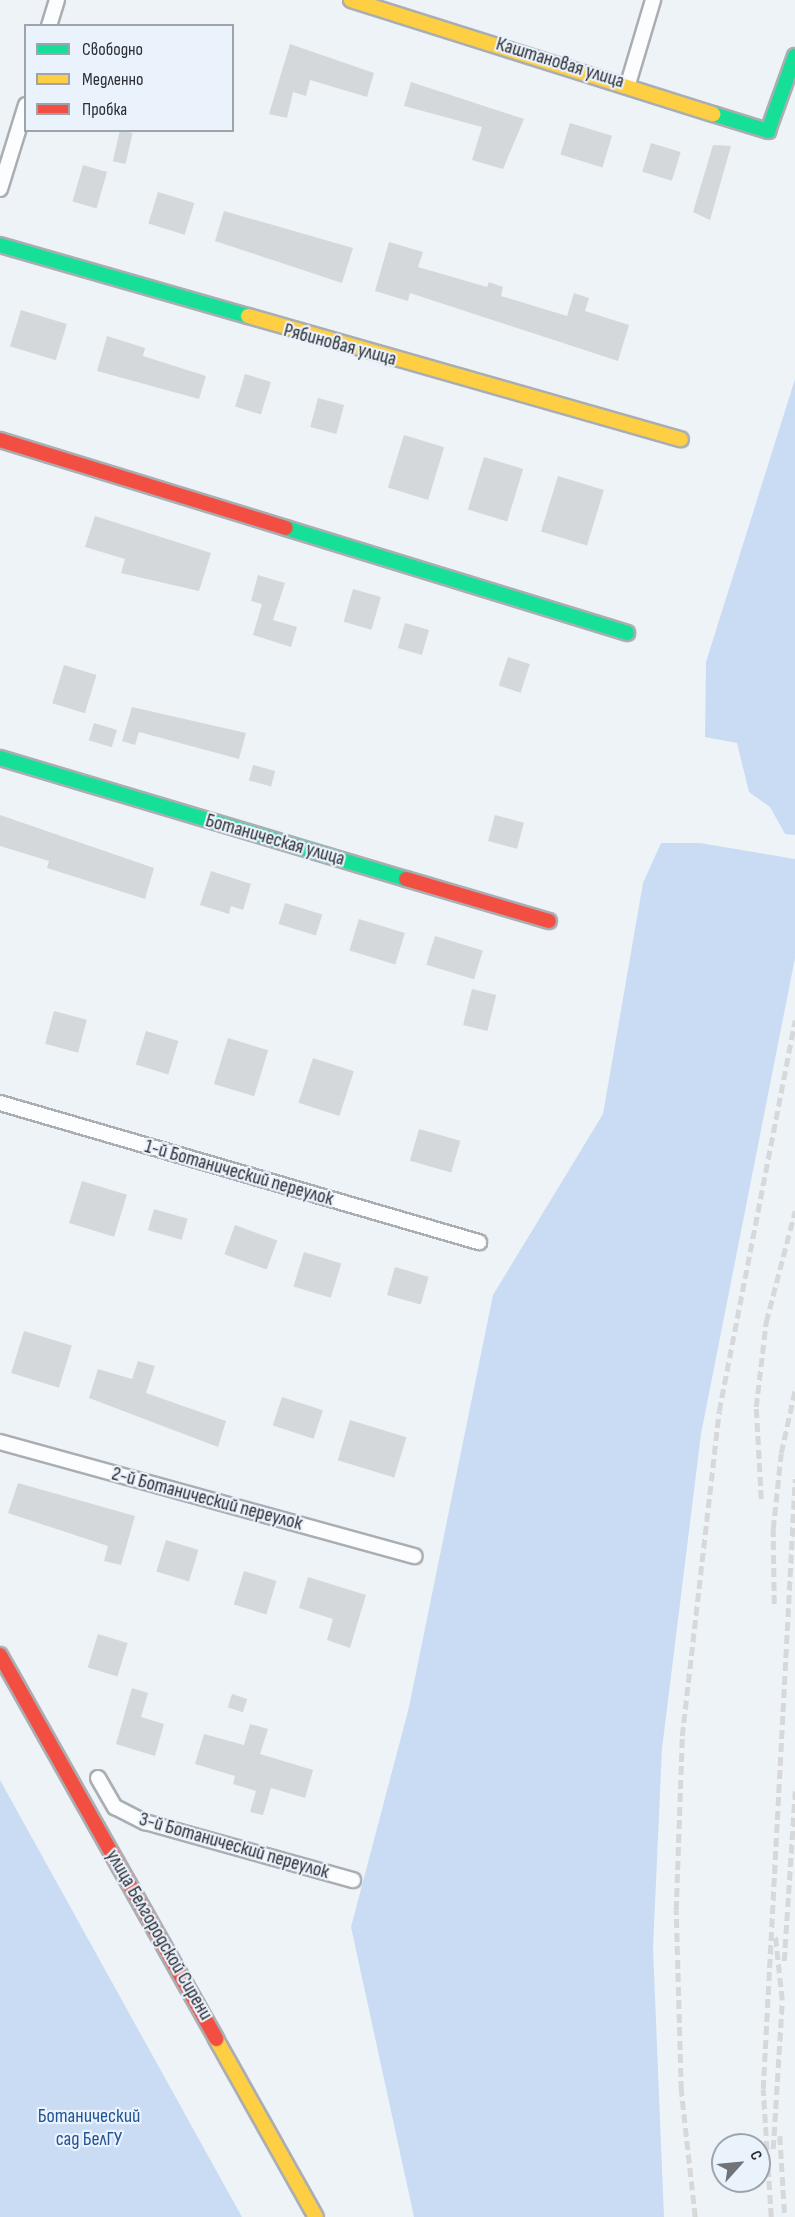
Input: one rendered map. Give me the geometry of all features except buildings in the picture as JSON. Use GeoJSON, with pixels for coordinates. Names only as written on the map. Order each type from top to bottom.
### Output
{"type":"FeatureCollection","features":[{"type":"Feature","properties":{"kind":"street"},"geometry":{"type":"LineString","coordinates":[[51,24],[57,0]]}},
{"type":"Feature","properties":{"kind":"street","name":"Каштановая улица"},"geometry":{"type":"LineString","coordinates":[[351,0],[392,5],[768,131],[795,56]]}},
{"type":"Feature","properties":{"kind":"street"},"geometry":{"type":"LineString","coordinates":[[628,84],[653,0]]}},
{"type":"Feature","properties":{"kind":"street"},"geometry":{"type":"LineString","coordinates":[[0,189],[24,111]]}},
{"type":"Feature","properties":{"kind":"street","name":"Рябиновая улица"},"geometry":{"type":"LineString","coordinates":[[0,245],[681,439]]}},
{"type":"Feature","properties":{"kind":"street"},"geometry":{"type":"LineString","coordinates":[[0,440],[627,633]]}},
{"type":"Feature","properties":{"kind":"street","name":"Ботаническая улица"},"geometry":{"type":"LineString","coordinates":[[0,758],[549,921]]}},
{"type":"Feature","properties":{"kind":"street","name":"1-й Ботанический переулок"},"geometry":{"type":"LineString","coordinates":[[0,1103],[478,1242]]}},
{"type":"Feature","properties":{"kind":"street","name":"2-й Ботанический переулок"},"geometry":{"type":"LineString","coordinates":[[0,1442],[415,1556]]}},
{"type":"Feature","properties":{"kind":"street","name":"улица Белгородской Сирени"},"geometry":{"type":"LineString","coordinates":[[0,1655],[316,2217]]}},
{"type":"Feature","properties":{"kind":"street","name":"3-й Ботанический переулок"},"geometry":{"type":"LineString","coordinates":[[98,1778],[115,1807],[145,1822],[353,1880]]}},
{"type":"Feature","properties":{"kind":"green space"},"geometry":{"type":"Polygon","coordinates":[[[795,379],[795,835],[785,834],[770,807],[749,792],[737,743],[705,737],[706,662],[795,379]]]}},
{"type":"Feature","properties":{"kind":"green space"},"geometry":{"type":"Polygon","coordinates":[[[661,843],[700,843],[795,859],[795,958],[701,1434],[662,1749],[653,1948],[664,2217],[414,2217],[351,1927],[409,1707],[493,1295],[603,1114],[643,883],[661,843]]]}},
{"type":"Feature","properties":{"kind":"green space","name":"Ботанический сад БелГУ"},"geometry":{"type":"Polygon","coordinates":[[[0,1780],[242,2217],[0,2217],[0,1780]]]}},
{"type":"Feature","properties":{"kind":"railway"},"geometry":{"type":"LineString","coordinates":[[695,2217],[681,2090],[676,1910],[682,1736],[719,1411],[795,1020]]}},
{"type":"Feature","properties":{"kind":"railway"},"geometry":{"type":"LineString","coordinates":[[761,1499],[756,1407],[766,1322],[795,1211]]}},
{"type":"Feature","properties":{"kind":"railway"},"geometry":{"type":"LineString","coordinates":[[774,1604],[773,1529],[781,1453],[795,1390]]}},
{"type":"Feature","properties":{"kind":"railway"},"geometry":{"type":"LineString","coordinates":[[771,2217],[763,2089],[795,1479]]}},
{"type":"Feature","properties":{"kind":"railway"},"geometry":{"type":"LineString","coordinates":[[784,1961],[795,1791]]}},
{"type":"Feature","properties":{"kind":"railway"},"geometry":{"type":"LineString","coordinates":[[773,2149],[782,2000],[775,1934]]}},
{"type":"Feature","properties":{"kind":"railway"},"geometry":{"type":"LineString","coordinates":[[780,2136],[785,2217]]}},
{"type":"Feature","properties":{"kind":"traffic: fast"},"geometry":{"type":"LineString","coordinates":[[713,114],[768,131],[795,56]]}},
{"type":"Feature","properties":{"kind":"traffic: fast"},"geometry":{"type":"LineString","coordinates":[[0,245],[248,316]]}},
{"type":"Feature","properties":{"kind":"traffic: fast"},"geometry":{"type":"LineString","coordinates":[[286,528],[627,633]]}},
{"type":"Feature","properties":{"kind":"traffic: fast"},"geometry":{"type":"LineString","coordinates":[[0,758],[406,879]]}},
{"type":"Feature","properties":{"kind":"traffic: slow"},"geometry":{"type":"LineString","coordinates":[[351,0],[713,114]]}},
{"type":"Feature","properties":{"kind":"traffic: slow"},"geometry":{"type":"LineString","coordinates":[[248,316],[681,439]]}},
{"type":"Feature","properties":{"kind":"traffic: slow"},"geometry":{"type":"LineString","coordinates":[[216,2039],[316,2217]]}},
{"type":"Feature","properties":{"kind":"traffic: jam"},"geometry":{"type":"LineString","coordinates":[[0,440],[286,528]]}},
{"type":"Feature","properties":{"kind":"traffic: jam"},"geometry":{"type":"LineString","coordinates":[[406,879],[549,921]]}},
{"type":"Feature","properties":{"kind":"traffic: jam"},"geometry":{"type":"LineString","coordinates":[[0,1655],[216,2039]]}}]}
